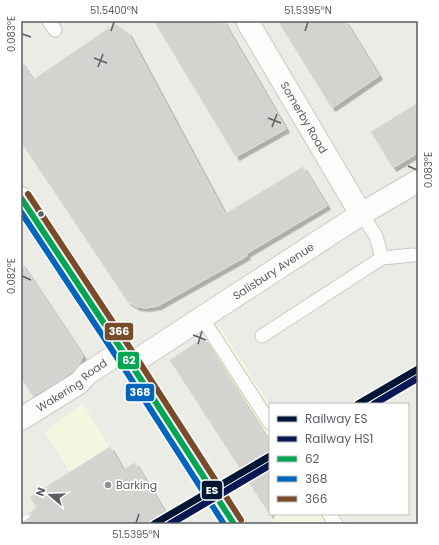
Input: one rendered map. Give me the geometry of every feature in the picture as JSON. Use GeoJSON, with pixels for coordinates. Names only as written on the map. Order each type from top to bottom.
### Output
{"type":"FeatureCollection","features":[{"type":"Feature","properties":{"kind":"street","name":"Somerby Road"},"geometry":{"type":"LineString","coordinates":[[247,21],[362,214]]}},
{"type":"Feature","properties":{"kind":"street","name":"Salisbury Avenue"},"geometry":{"type":"LineString","coordinates":[[126,358],[202,318],[362,214],[418,181]]}},
{"type":"Feature","properties":{"kind":"street"},"geometry":{"type":"LineString","coordinates":[[21,198],[234,524]]}},
{"type":"Feature","properties":{"kind":"street","name":"Wakering Road"},"geometry":{"type":"LineString","coordinates":[[21,418],[79,383],[87,374],[126,358]]}},
{"type":"Feature","properties":{"kind":"lane"},"geometry":{"type":"LineString","coordinates":[[362,214],[376,236],[382,258]]}},
{"type":"Feature","properties":{"kind":"lane"},"geometry":{"type":"LineString","coordinates":[[262,336],[382,258],[413,255]]}},
{"type":"Feature","properties":{"kind":"lane"},"geometry":{"type":"LineString","coordinates":[[202,318],[269,421]]}},
{"type":"Feature","properties":{"kind":"lane"},"geometry":{"type":"LineString","coordinates":[[330,515],[336,524]]}},
{"type":"Feature","properties":{"kind":"shaded area"},"geometry":{"type":"Polygon","coordinates":[[[220,327],[269,403],[269,515],[170,360],[220,327]]]}},
{"type":"Feature","properties":{"kind":"shaded area"},"geometry":{"type":"Polygon","coordinates":[[[83,404],[157,524],[102,524],[45,432],[83,404]]]}},
{"type":"Feature","properties":{"kind":"shaded area"},"geometry":{"type":"Polygon","coordinates":[[[269,515],[341,515],[347,524],[275,524],[269,515]]]}},
{"type":"Feature","properties":{"kind":"building"},"geometry":{"type":"Polygon","coordinates":[[[154,21],[223,21],[286,129],[236,157],[154,21]]]}},
{"type":"Feature","properties":{"kind":"building"},"geometry":{"type":"Polygon","coordinates":[[[278,21],[345,21],[379,76],[332,108],[278,21]]]}},
{"type":"Feature","properties":{"kind":"building"},"geometry":{"type":"Polygon","coordinates":[[[115,24],[128,33],[225,214],[303,167],[327,206],[246,254],[247,256],[158,306],[146,308],[137,307],[128,302],[21,142],[21,62],[33,80],[115,24]]]}},
{"type":"Feature","properties":{"kind":"building"},"geometry":{"type":"Polygon","coordinates":[[[418,103],[418,153],[393,168],[371,132],[418,103]]]}},
{"type":"Feature","properties":{"kind":"building"},"geometry":{"type":"Polygon","coordinates":[[[21,263],[83,356],[79,364],[71,373],[33,396],[21,378],[21,263]]]}},
{"type":"Feature","properties":{"kind":"building"},"geometry":{"type":"Polygon","coordinates":[[[203,338],[269,441],[269,513],[170,360],[203,338]]]}},
{"type":"Feature","properties":{"kind":"building","name":"Barking"},"geometry":{"type":"Polygon","coordinates":[[[110,447],[123,470],[135,463],[172,524],[21,524],[21,518],[37,508],[30,497],[110,447]]]}},
{"type":"Feature","properties":{"kind":"railway"},"geometry":{"type":"LineString","coordinates":[[21,521],[29,515]]}},
{"type":"Feature","properties":{"kind":"rail line","name":"ES"},"geometry":{"type":"LineString","coordinates":[[360,403],[418,369]]}},
{"type":"Feature","properties":{"kind":"rail line","name":"HS1"},"geometry":{"type":"LineString","coordinates":[[376,403],[418,378]]}},
{"type":"Feature","properties":{"kind":"rail line","name":"ES"},"geometry":{"type":"LineString","coordinates":[[154,524],[269,457]]}},
{"type":"Feature","properties":{"kind":"rail line","name":"HS1"},"geometry":{"type":"LineString","coordinates":[[170,524],[269,466]]}},
{"type":"Feature","properties":{"kind":"transit line","name":"366"},"geometry":{"type":"LineString","coordinates":[[28,194],[138,360],[241,520]]}},
{"type":"Feature","properties":{"kind":"transit line","name":"62"},"geometry":{"type":"LineString","coordinates":[[21,198],[131,364],[234,524]]}},
{"type":"Feature","properties":{"kind":"transit line","name":"368"},"geometry":{"type":"LineString","coordinates":[[21,212],[124,368],[224,524]]}},
{"type":"Feature","properties":{"kind":"place","name":"Barking"},"geometry":{"type":"Point","coordinates":[108,485]}}]}
